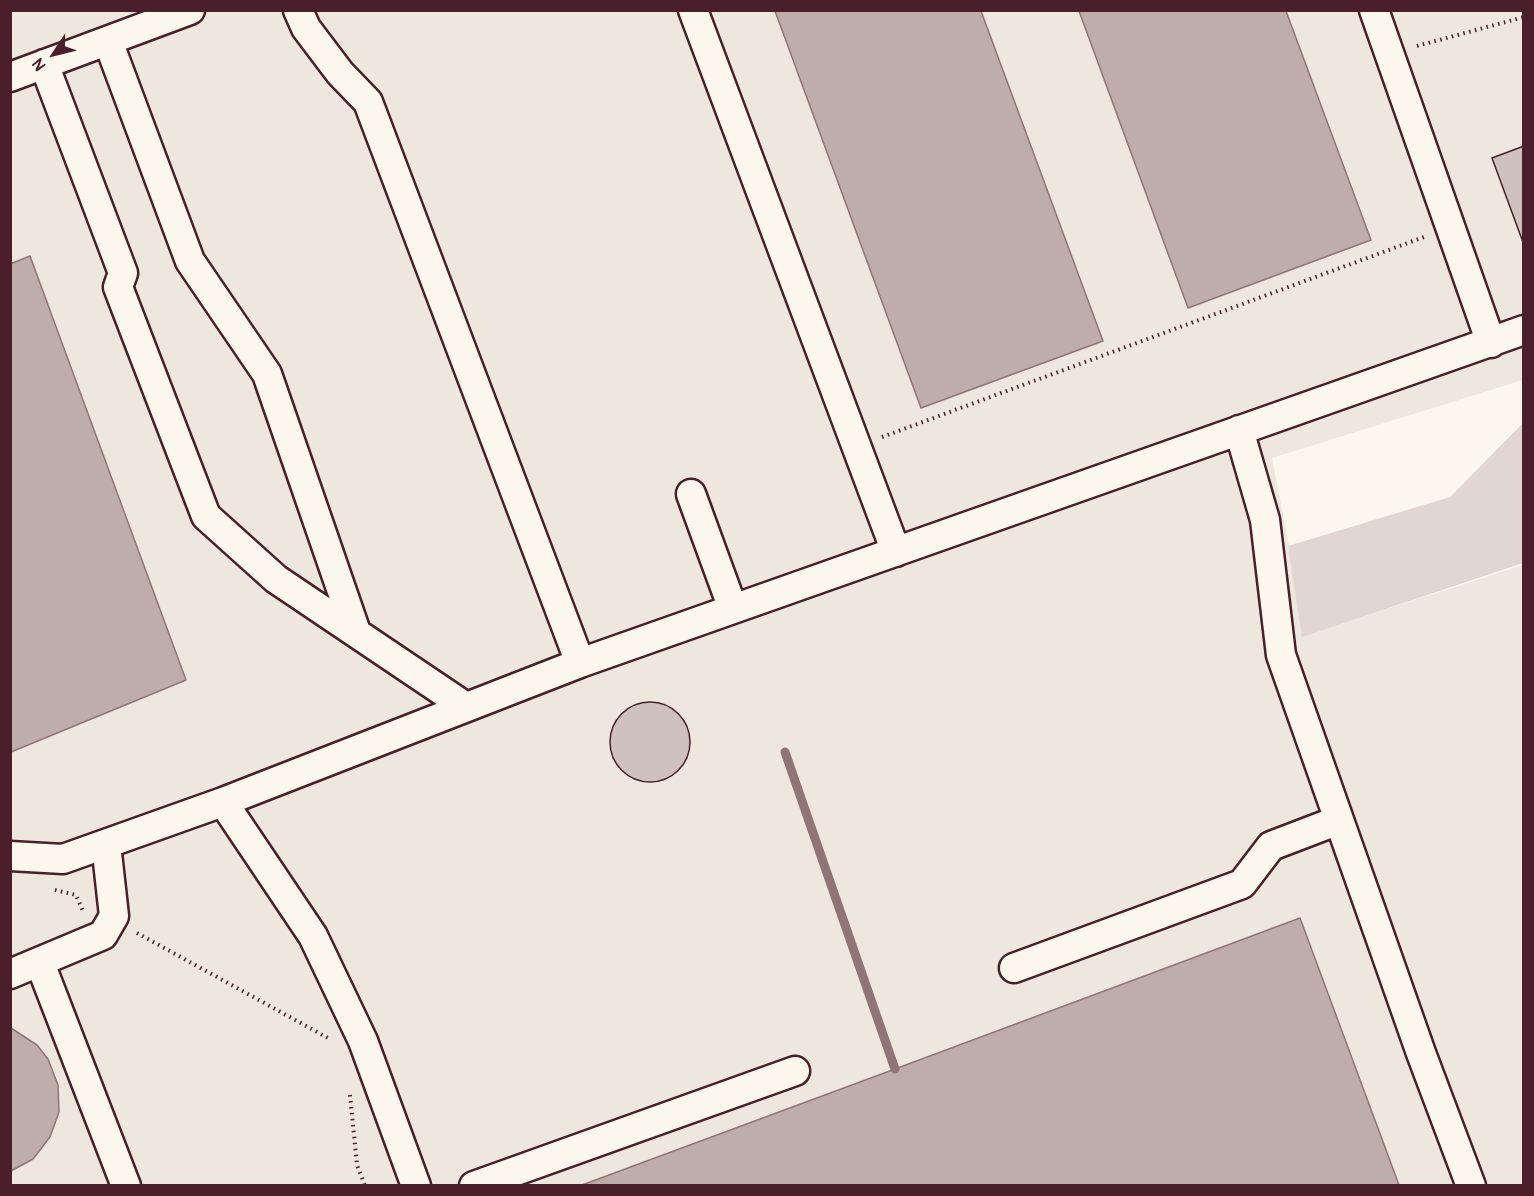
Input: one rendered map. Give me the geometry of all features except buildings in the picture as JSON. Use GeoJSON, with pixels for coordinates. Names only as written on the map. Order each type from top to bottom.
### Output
{"type":"FeatureCollection","features":[{"type":"Feature","properties":{"kind":"lane"},"geometry":{"type":"LineString","coordinates":[[10,77],[190,10]]}},
{"type":"Feature","properties":{"kind":"lane"},"geometry":{"type":"LineString","coordinates":[[298,10],[306,28],[340,73],[368,102],[580,663]]}},
{"type":"Feature","properties":{"kind":"lane"},"geometry":{"type":"LineString","coordinates":[[693,10],[896,552]]}},
{"type":"Feature","properties":{"kind":"lane"},"geometry":{"type":"LineString","coordinates":[[1374,10],[1491,343]]}},
{"type":"Feature","properties":{"kind":"lane"},"geometry":{"type":"LineString","coordinates":[[108,41],[190,261],[267,374],[356,632]]}},
{"type":"Feature","properties":{"kind":"lane"},"geometry":{"type":"LineString","coordinates":[[44,64],[123,273],[118,286],[206,516],[276,579],[466,707]]}},
{"type":"Feature","properties":{"kind":"lane"},"geometry":{"type":"LineString","coordinates":[[10,856],[63,859],[223,802],[580,663],[1524,330]]}},
{"type":"Feature","properties":{"kind":"lane"},"geometry":{"type":"LineString","coordinates":[[1239,430],[1264,520],[1281,655],[1471,1185]]}},
{"type":"Feature","properties":{"kind":"lane"},"geometry":{"type":"LineString","coordinates":[[691,494],[733,609]]}},
{"type":"Feature","properties":{"kind":"lane"},"geometry":{"type":"LineString","coordinates":[[223,802],[312,936],[363,1041],[416,1185]]}},
{"type":"Feature","properties":{"kind":"lane"},"geometry":{"type":"LineString","coordinates":[[1014,968],[1242,884],[1271,846],[1339,820]]}},
{"type":"Feature","properties":{"kind":"lane"},"geometry":{"type":"LineString","coordinates":[[10,974],[103,935],[114,916],[106,844]]}},
{"type":"Feature","properties":{"kind":"lane"},"geometry":{"type":"LineString","coordinates":[[40,963],[126,1185]]}},
{"type":"Feature","properties":{"kind":"lane"},"geometry":{"type":"LineString","coordinates":[[474,1185],[795,1071]]}},
{"type":"Feature","properties":{"kind":"path"},"geometry":{"type":"LineString","coordinates":[[1390,54],[1524,17]]}},
{"type":"Feature","properties":{"kind":"path"},"geometry":{"type":"LineString","coordinates":[[856,447],[1434,233],[1443,204]]}},
{"type":"Feature","properties":{"kind":"path"},"geometry":{"type":"LineString","coordinates":[[44,887],[76,895],[81,910],[145,936],[335,1042]]}},
{"type":"Feature","properties":{"kind":"path"},"geometry":{"type":"LineString","coordinates":[[349,1083],[357,1165],[365,1185]]}},
{"type":"Feature","properties":{"kind":"shaded area"},"geometry":{"type":"Polygon","coordinates":[[[10,11],[1523,11],[1523,380],[1272,458],[1306,635],[1523,565],[1523,1185],[11,1185],[10,11]]]}},
{"type":"Feature","properties":{"kind":"shaded area"},"geometry":{"type":"Polygon","coordinates":[[[775,11],[981,11],[1103,341],[921,408],[775,11]]]}},
{"type":"Feature","properties":{"kind":"shaded area"},"geometry":{"type":"Polygon","coordinates":[[[1079,11],[1286,11],[1371,240],[1188,308],[1079,11]]]}},
{"type":"Feature","properties":{"kind":"shaded area"},"geometry":{"type":"Polygon","coordinates":[[[30,256],[186,680],[11,752],[10,264],[30,256]]]}},
{"type":"Feature","properties":{"kind":"shaded area"},"geometry":{"type":"Polygon","coordinates":[[[1523,423],[1523,563],[1302,637],[1288,546],[1450,497],[1523,423]]]}},
{"type":"Feature","properties":{"kind":"shaded area"},"geometry":{"type":"Polygon","coordinates":[[[1300,918],[1399,1185],[582,1185],[895,1069],[1300,918]]]}},
{"type":"Feature","properties":{"kind":"shaded area"},"geometry":{"type":"Polygon","coordinates":[[[11,1028],[37,1045],[48,1059],[58,1085],[59,1112],[50,1137],[33,1159],[11,1171],[11,1028]]]}},
{"type":"Feature","properties":{"kind":"waterway"},"geometry":{"type":"LineString","coordinates":[[785,752],[895,1069]]}}]}
